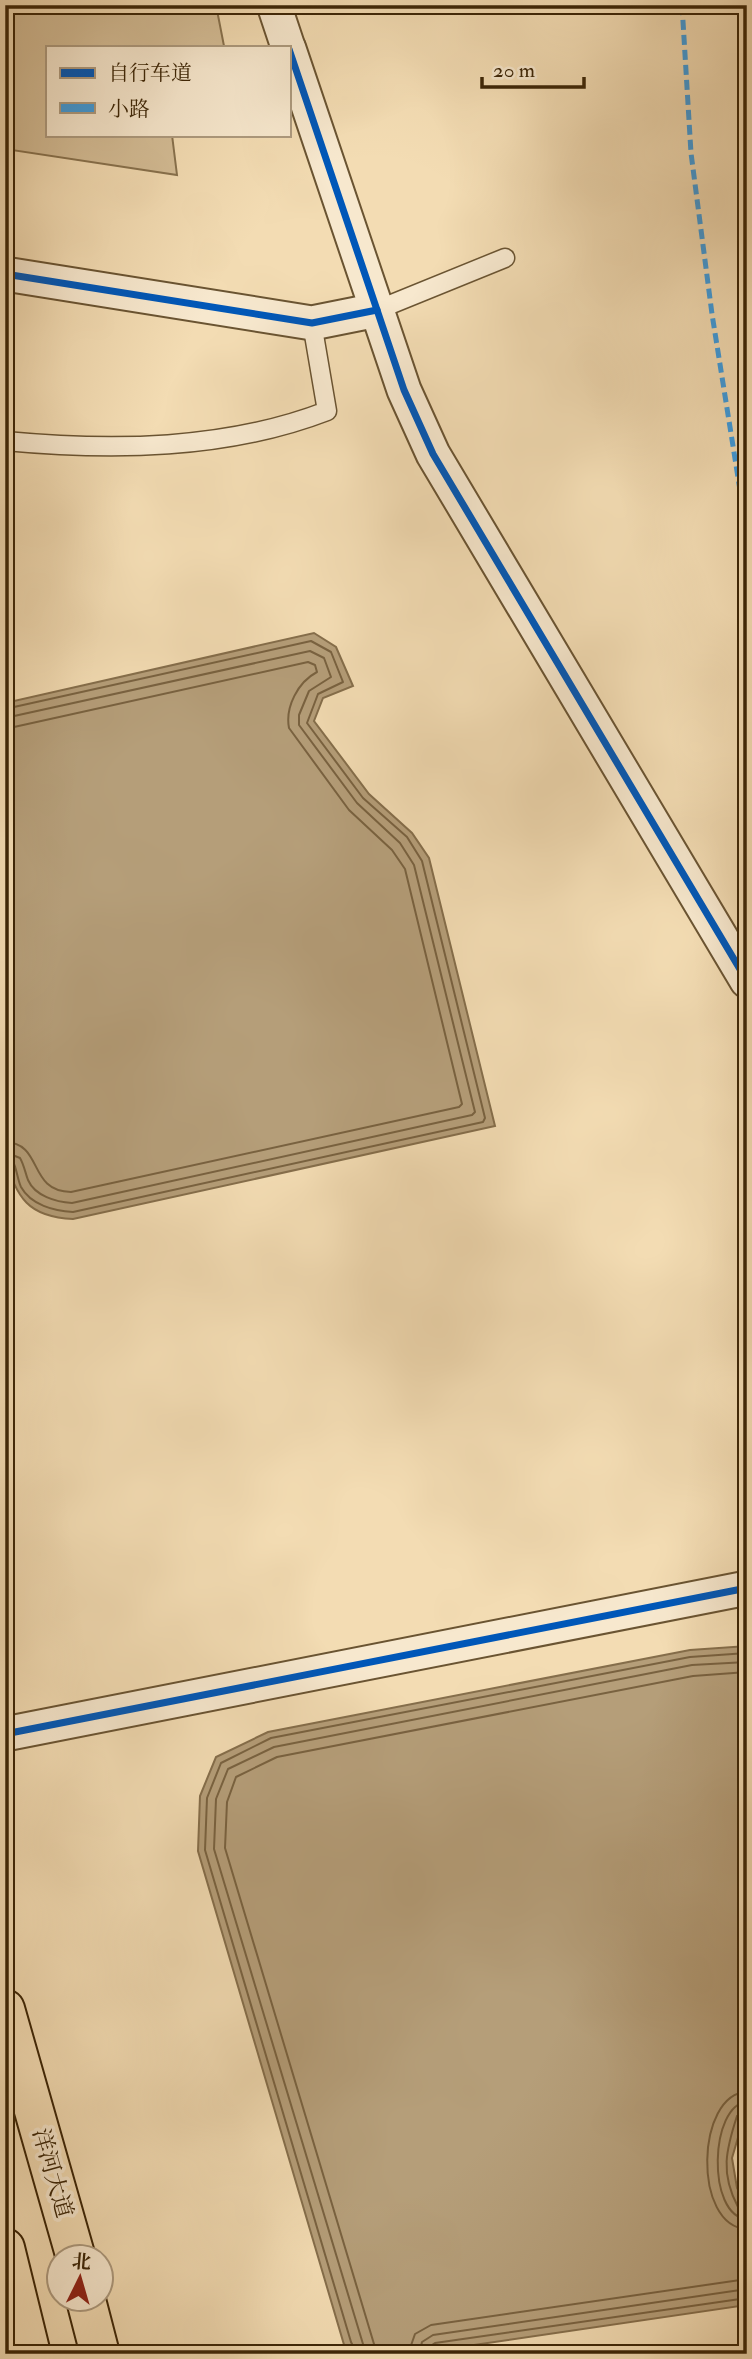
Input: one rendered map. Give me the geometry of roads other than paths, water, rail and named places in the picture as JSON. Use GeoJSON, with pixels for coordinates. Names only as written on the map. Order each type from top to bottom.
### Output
{"type":"FeatureCollection","features":[{"type":"Feature","properties":{"kind":"main road","name":"洋河大道"},"geometry":{"type":"LineString","coordinates":[[5,2009],[72,2244]]}},
{"type":"Feature","properties":{"kind":"main road"},"geometry":{"type":"LineString","coordinates":[[5,2248],[31,2354]]}},
{"type":"Feature","properties":{"kind":"main road"},"geometry":{"type":"LineString","coordinates":[[90,2314],[100,2354]]}},
{"type":"Feature","properties":{"kind":"street"},"geometry":{"type":"LineString","coordinates":[[274,5],[287,46]]}},
{"type":"Feature","properties":{"kind":"street"},"geometry":{"type":"LineString","coordinates":[[290,54],[404,390],[433,454],[747,981]]}},
{"type":"Feature","properties":{"kind":"street"},"geometry":{"type":"LineString","coordinates":[[5,274],[312,323],[377,310]]}},
{"type":"Feature","properties":{"kind":"street"},"geometry":{"type":"LineString","coordinates":[[5,1734],[747,1588]]}},
{"type":"Feature","properties":{"kind":"lane"},"geometry":{"type":"LineString","coordinates":[[377,310],[505,258]]}},
{"type":"Feature","properties":{"kind":"lane"},"geometry":{"type":"LineString","coordinates":[[5,440],[82,448],[137,446],[228,437],[298,422],[317,415],[327,411],[312,323]]}},
{"type":"Feature","properties":{"kind":"water"},"geometry":{"type":"Polygon","coordinates":[[[314,633],[336,647],[353,686],[323,698],[314,721],[369,794],[412,833],[429,858],[495,1126],[73,1219],[45,1214],[27,1203],[20,1194],[5,1158],[5,703],[314,633]]]}},
{"type":"Feature","properties":{"kind":"water"},"geometry":{"type":"Polygon","coordinates":[[[747,1646],[747,2107],[732,2158],[737,2188],[747,2206],[747,2305],[412,2354],[355,2354],[345,2348],[198,1851],[200,1796],[216,1757],[268,1732],[690,1650],[747,1646]]]}}]}
